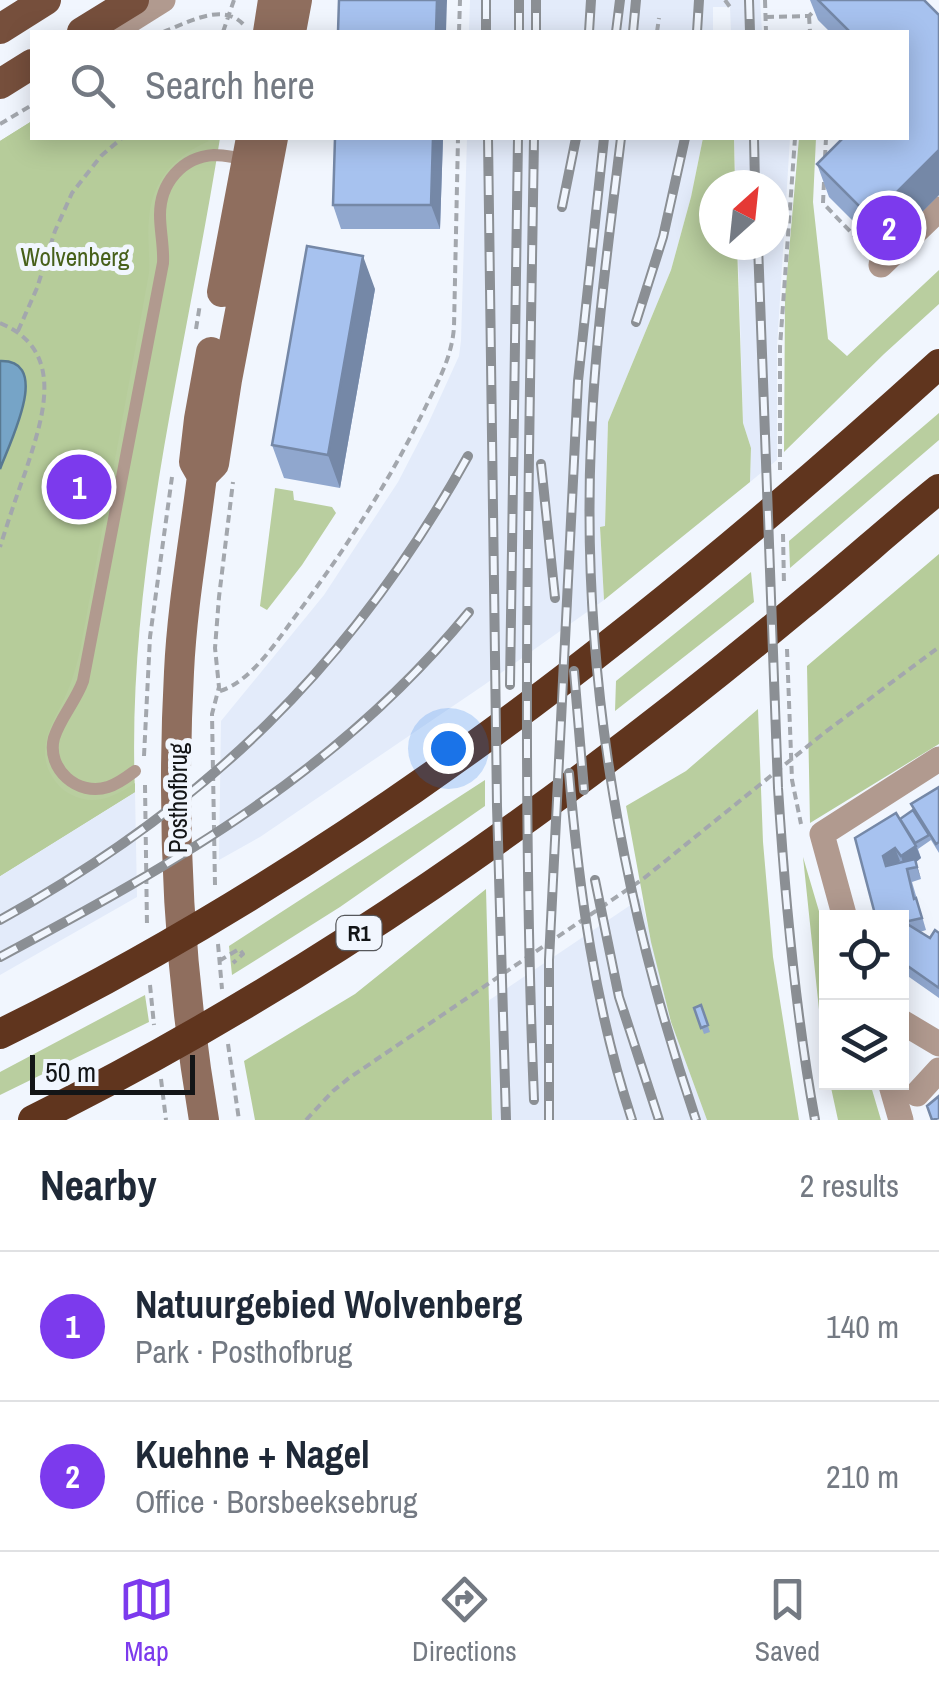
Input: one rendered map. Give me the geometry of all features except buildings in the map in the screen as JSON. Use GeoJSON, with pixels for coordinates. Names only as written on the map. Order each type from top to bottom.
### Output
{"type":"FeatureCollection","features":[{"type":"Feature","properties":{"kind":"highway"},"geometry":{"type":"LineString","coordinates":[[0,1034],[226,911],[460,756],[623,634],[727,549],[939,364]]}},
{"type":"Feature","properties":{"kind":"highway","name":"R1"},"geometry":{"type":"LineString","coordinates":[[33,1120],[277,985],[471,859],[702,686],[939,488]]}},
{"type":"Feature","properties":{"kind":"main road"},"geometry":{"type":"LineString","coordinates":[[0,28],[46,0]]}},
{"type":"Feature","properties":{"kind":"main road"},"geometry":{"type":"LineString","coordinates":[[90,28],[134,0]]}},
{"type":"Feature","properties":{"kind":"main road"},"geometry":{"type":"LineString","coordinates":[[0,84],[30,65]]}},
{"type":"Feature","properties":{"kind":"street"},"geometry":{"type":"LineString","coordinates":[[115,30],[163,0]]}},
{"type":"Feature","properties":{"kind":"street"},"geometry":{"type":"LineString","coordinates":[[252,0],[266,30]]}},
{"type":"Feature","properties":{"kind":"street"},"geometry":{"type":"LineString","coordinates":[[267,30],[273,0]]}},
{"type":"Feature","properties":{"kind":"street"},"geometry":{"type":"LineString","coordinates":[[291,30],[297,0]]}},
{"type":"Feature","properties":{"kind":"street","name":"Posthofbrug"},"geometry":{"type":"LineString","coordinates":[[202,476],[214,464],[273,140]]}},
{"type":"Feature","properties":{"kind":"street","name":"Posthofbrug"},"geometry":{"type":"LineString","coordinates":[[204,1120],[178,869],[179,670],[202,476],[194,462],[199,418],[248,148]]}},
{"type":"Feature","properties":{"kind":"street"},"geometry":{"type":"LineString","coordinates":[[882,266],[939,209]]}},
{"type":"Feature","properties":{"kind":"street"},"geometry":{"type":"LineString","coordinates":[[843,910],[822,834],[939,760]]}},
{"type":"Feature","properties":{"kind":"street"},"geometry":{"type":"LineString","coordinates":[[909,1026],[939,1044]]}},
{"type":"Feature","properties":{"kind":"street"},"geometry":{"type":"LineString","coordinates":[[917,1094],[939,1070]]}},
{"type":"Feature","properties":{"kind":"street"},"geometry":{"type":"LineString","coordinates":[[892,1090],[901,1120]]}},
{"type":"Feature","properties":{"kind":"lane"},"geometry":{"type":"LineString","coordinates":[[136,771],[108,787],[78,786],[60,771],[54,760],[54,736],[83,681],[163,263],[162,197],[167,182],[188,163],[248,148]]}},
{"type":"Feature","properties":{"kind":"path"},"geometry":{"type":"LineString","coordinates":[[224,30],[234,0]]}},
{"type":"Feature","properties":{"kind":"path"},"geometry":{"type":"LineString","coordinates":[[460,0],[460,30]]}},
{"type":"Feature","properties":{"kind":"path"},"geometry":{"type":"LineString","coordinates":[[724,0],[730,7]]}},
{"type":"Feature","properties":{"kind":"path"},"geometry":{"type":"LineString","coordinates":[[765,0],[766,30]]}},
{"type":"Feature","properties":{"kind":"path"},"geometry":{"type":"LineString","coordinates":[[766,17],[809,16],[825,0]]}},
{"type":"Feature","properties":{"kind":"path"},"geometry":{"type":"LineString","coordinates":[[169,30],[208,16],[228,14],[238,18],[246,30]]}},
{"type":"Feature","properties":{"kind":"path"},"geometry":{"type":"LineString","coordinates":[[809,16],[810,30]]}},
{"type":"Feature","properties":{"kind":"path"},"geometry":{"type":"LineString","coordinates":[[658,30],[659,18]]}},
{"type":"Feature","properties":{"kind":"path"},"geometry":{"type":"LineString","coordinates":[[0,124],[30,105]]}},
{"type":"Feature","properties":{"kind":"path"},"geometry":{"type":"LineString","coordinates":[[18,331],[72,193],[120,140]]}},
{"type":"Feature","properties":{"kind":"path"},"geometry":{"type":"LineString","coordinates":[[216,648],[218,692],[240,681],[256,665],[362,523],[420,420],[453,342],[458,140]]}},
{"type":"Feature","properties":{"kind":"path"},"geometry":{"type":"LineString","coordinates":[[780,454],[780,347],[795,140]]}},
{"type":"Feature","properties":{"kind":"path"},"geometry":{"type":"LineString","coordinates":[[826,140],[823,203],[882,266]]}},
{"type":"Feature","properties":{"kind":"path"},"geometry":{"type":"LineString","coordinates":[[0,323],[18,331],[31,343],[41,364],[46,392],[42,422],[0,547]]}},
{"type":"Feature","properties":{"kind":"path"},"geometry":{"type":"LineString","coordinates":[[306,1120],[348,1078],[643,879],[824,732],[939,647]]}},
{"type":"Feature","properties":{"kind":"path"},"geometry":{"type":"LineString","coordinates":[[147,690],[147,930]]}},
{"type":"Feature","properties":{"kind":"path"},"geometry":{"type":"LineString","coordinates":[[792,780],[794,797]]}},
{"type":"Feature","properties":{"kind":"path"},"geometry":{"type":"LineString","coordinates":[[219,962],[240,948],[243,954],[233,963]]}},
{"type":"Feature","properties":{"kind":"path"},"geometry":{"type":"LineString","coordinates":[[150,984],[156,1038]]}},
{"type":"Feature","properties":{"kind":"path"},"geometry":{"type":"LineString","coordinates":[[160,1070],[166,1120]]}},
{"type":"Feature","properties":{"kind":"shaded area"},"geometry":{"type":"Polygon","coordinates":[[[470,0],[760,0],[762,30],[731,30],[730,7],[713,7],[713,30],[469,30],[470,0]]]}},
{"type":"Feature","properties":{"kind":"shaded area"},"geometry":{"type":"Polygon","coordinates":[[[467,140],[703,140],[671,270],[608,422],[605,527],[600,528],[604,600],[260,837],[219,860],[221,721],[324,595],[398,482],[459,356],[467,140]]]}},
{"type":"Feature","properties":{"kind":"shaded area"},"geometry":{"type":"Polygon","coordinates":[[[734,140],[790,140],[788,170],[735,170],[734,140]]]}},
{"type":"Feature","properties":{"kind":"shaded area"},"geometry":{"type":"Polygon","coordinates":[[[738,260],[782,260],[777,347],[777,460],[750,482],[751,448],[743,423],[738,260]]]}},
{"type":"Feature","properties":{"kind":"shaded area"},"geometry":{"type":"Polygon","coordinates":[[[135,792],[137,897],[0,975],[0,876],[135,792]]]}},
{"type":"Feature","properties":{"kind":"shaded area"},"geometry":{"type":"Polygon","coordinates":[[[641,898],[671,1022],[707,1120],[492,1120],[488,1001],[641,898]]]}},
{"type":"Feature","properties":{"kind":"green space","name":"Wolvenberg"},"geometry":{"type":"Polygon","coordinates":[[[30,122],[30,140],[220,140],[149,546],[135,710],[135,792],[0,876],[0,141],[30,122]]]}},
{"type":"Feature","properties":{"kind":"green space","name":"Wolvenberg"},"geometry":{"type":"Polygon","coordinates":[[[30,122],[30,140],[209,141],[176,161],[151,204],[149,273],[80,651],[45,746],[53,778],[70,794],[87,800],[104,799],[135,783],[135,792],[0,876],[0,469],[23,407],[11,361],[0,361],[0,141],[30,122]]]}},
{"type":"Feature","properties":{"kind":"green space"},"geometry":{"type":"Polygon","coordinates":[[[703,140],[734,140],[735,170],[699,170],[699,260],[738,260],[743,423],[751,448],[750,482],[604,600],[600,527],[605,526],[608,422],[671,270],[703,140]]]}},
{"type":"Feature","properties":{"kind":"green space"},"geometry":{"type":"Polygon","coordinates":[[[799,140],[816,140],[813,202],[828,339],[847,356],[939,270],[939,304],[784,452],[785,297],[799,140]]]}},
{"type":"Feature","properties":{"kind":"green space"},"geometry":{"type":"Polygon","coordinates":[[[939,413],[939,440],[790,568],[789,541],[939,413]]]}},
{"type":"Feature","properties":{"kind":"green space"},"geometry":{"type":"Polygon","coordinates":[[[275,488],[293,491],[294,500],[332,507],[336,513],[267,610],[260,606],[275,488]]]}},
{"type":"Feature","properties":{"kind":"green space"},"geometry":{"type":"Polygon","coordinates":[[[939,554],[939,744],[810,823],[807,666],[939,554]]]}},
{"type":"Feature","properties":{"kind":"green space"},"geometry":{"type":"Polygon","coordinates":[[[751,572],[754,602],[615,711],[616,681],[751,572]]]}},
{"type":"Feature","properties":{"kind":"green space"},"geometry":{"type":"Polygon","coordinates":[[[758,709],[763,842],[773,957],[799,1120],[707,1120],[671,1022],[651,942],[626,806],[686,771],[758,709]]]}},
{"type":"Feature","properties":{"kind":"green space"},"geometry":{"type":"Polygon","coordinates":[[[485,780],[485,806],[340,907],[232,975],[229,946],[485,780]]]}},
{"type":"Feature","properties":{"kind":"green space"},"geometry":{"type":"Polygon","coordinates":[[[803,857],[819,911],[819,1009],[803,857]]]}},
{"type":"Feature","properties":{"kind":"green space"},"geometry":{"type":"Polygon","coordinates":[[[486,889],[492,1120],[255,1120],[244,1061],[355,994],[486,889]]]}},
{"type":"Feature","properties":{"kind":"green space"},"geometry":{"type":"Polygon","coordinates":[[[145,995],[149,1022],[0,1095],[0,1072],[145,995]]]}},
{"type":"Feature","properties":{"kind":"green space"},"geometry":{"type":"Polygon","coordinates":[[[832,1090],[872,1090],[881,1120],[838,1120],[832,1090]]]}},
{"type":"Feature","properties":{"kind":"water"},"geometry":{"type":"Polygon","coordinates":[[[0,361],[16,364],[24,374],[26,388],[18,423],[0,469],[0,361]]]}},
{"type":"Feature","properties":{"kind":"railway"},"geometry":{"type":"LineString","coordinates":[[486,0],[486,30]]}},
{"type":"Feature","properties":{"kind":"railway"},"geometry":{"type":"LineString","coordinates":[[519,0],[519,30]]}},
{"type":"Feature","properties":{"kind":"railway"},"geometry":{"type":"LineString","coordinates":[[536,0],[536,30]]}},
{"type":"Feature","properties":{"kind":"railway"},"geometry":{"type":"LineString","coordinates":[[589,30],[591,0]]}},
{"type":"Feature","properties":{"kind":"railway"},"geometry":{"type":"LineString","coordinates":[[616,30],[620,0]]}},
{"type":"Feature","properties":{"kind":"railway"},"geometry":{"type":"LineString","coordinates":[[633,30],[636,0]]}},
{"type":"Feature","properties":{"kind":"railway"},"geometry":{"type":"LineString","coordinates":[[697,30],[699,0]]}},
{"type":"Feature","properties":{"kind":"railway"},"geometry":{"type":"LineString","coordinates":[[749,0],[750,30]]}},
{"type":"Feature","properties":{"kind":"railway"},"geometry":{"type":"LineString","coordinates":[[488,140],[497,806],[506,1120]]}},
{"type":"Feature","properties":{"kind":"railway"},"geometry":{"type":"LineString","coordinates":[[510,685],[518,140]]}},
{"type":"Feature","properties":{"kind":"railway"},"geometry":{"type":"LineString","coordinates":[[534,140],[527,739],[534,1100]]}},
{"type":"Feature","properties":{"kind":"railway"},"geometry":{"type":"LineString","coordinates":[[562,207],[576,140]]}},
{"type":"Feature","properties":{"kind":"railway"},"geometry":{"type":"LineString","coordinates":[[549,1120],[549,960],[578,381],[604,140]]}},
{"type":"Feature","properties":{"kind":"railway"},"geometry":{"type":"LineString","coordinates":[[621,140],[593,402],[593,614],[600,700],[627,870],[647,954],[696,1120]]}},
{"type":"Feature","properties":{"kind":"railway"},"geometry":{"type":"LineString","coordinates":[[636,322],[663,237],[685,140]]}},
{"type":"Feature","properties":{"kind":"railway"},"geometry":{"type":"LineString","coordinates":[[754,140],[755,170]]}},
{"type":"Feature","properties":{"kind":"railway"},"geometry":{"type":"LineString","coordinates":[[759,260],[778,788],[792,954],[815,1120]]}},
{"type":"Feature","properties":{"kind":"railway"},"geometry":{"type":"LineString","coordinates":[[0,920],[75,876],[144,828],[208,778],[268,723],[324,664],[375,600],[468,456]]}},
{"type":"Feature","properties":{"kind":"railway"},"geometry":{"type":"LineString","coordinates":[[541,464],[555,598]]}},
{"type":"Feature","properties":{"kind":"railway"},"geometry":{"type":"LineString","coordinates":[[0,957],[130,885],[252,809],[366,720],[419,669],[469,612]]}},
{"type":"Feature","properties":{"kind":"railway"},"geometry":{"type":"LineString","coordinates":[[574,671],[584,790]]}},
{"type":"Feature","properties":{"kind":"railway"},"geometry":{"type":"LineString","coordinates":[[569,773],[590,948],[608,1035],[632,1120]]}},
{"type":"Feature","properties":{"kind":"railway"},"geometry":{"type":"LineString","coordinates":[[595,880],[619,997],[659,1120]]}},
{"type":"Feature","properties":{"kind":"place","name":"Kuehne + Nagel"},"geometry":{"type":"Point","coordinates":[889,228]}},
{"type":"Feature","properties":{"kind":"place","name":"Natuurgebied Wolvenberg"},"geometry":{"type":"Point","coordinates":[79,487]}}]}
